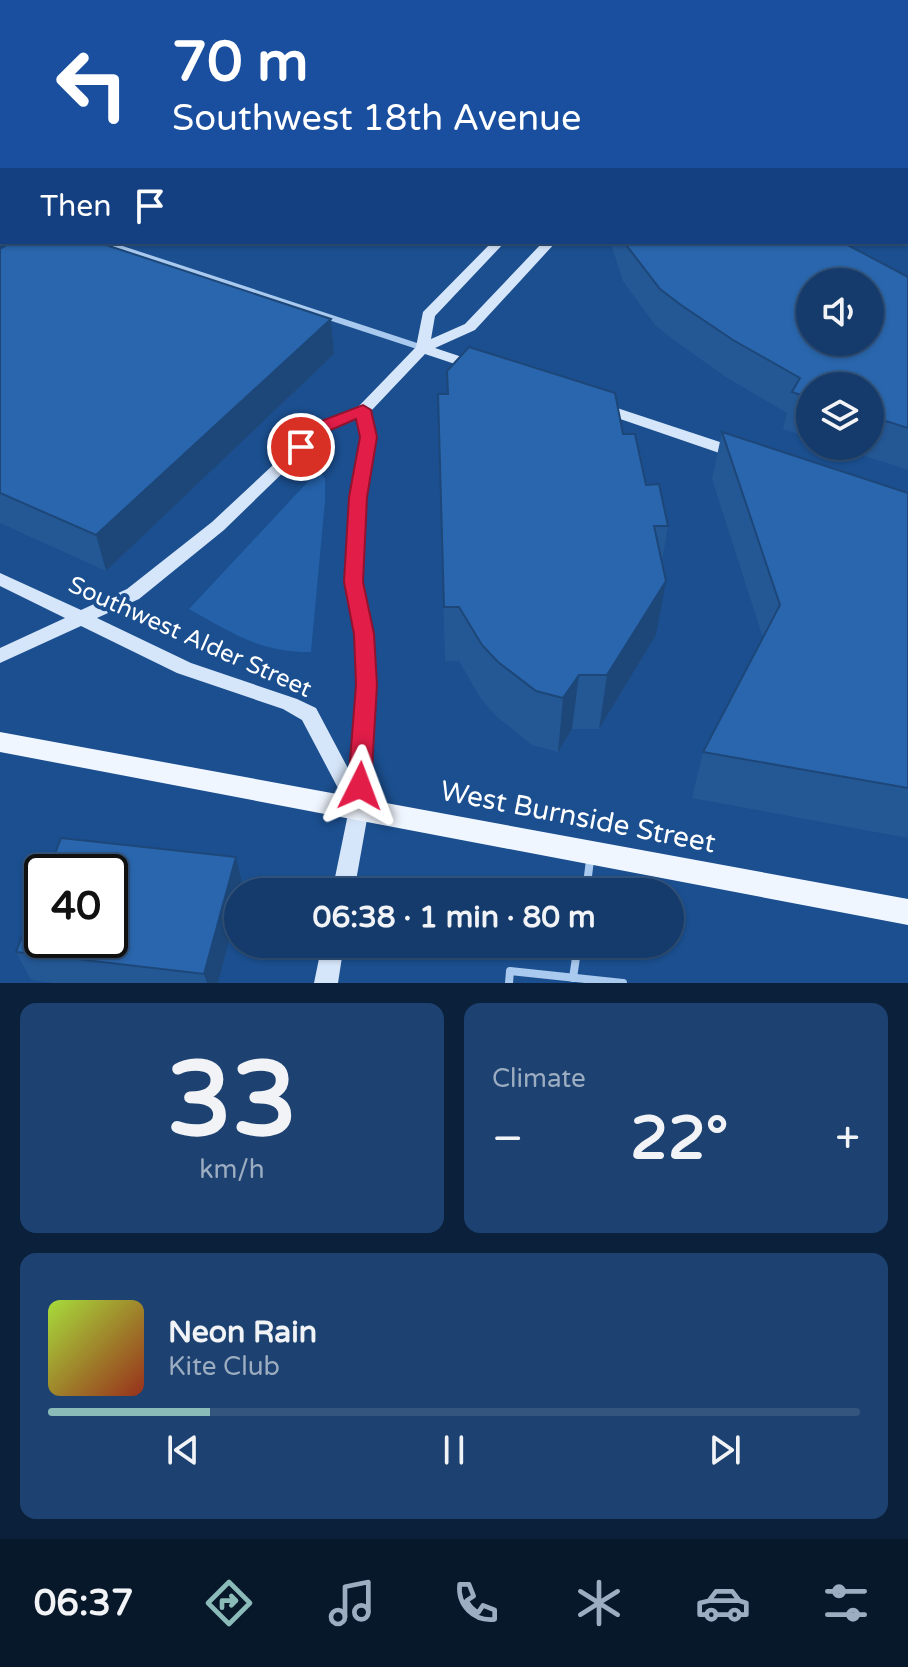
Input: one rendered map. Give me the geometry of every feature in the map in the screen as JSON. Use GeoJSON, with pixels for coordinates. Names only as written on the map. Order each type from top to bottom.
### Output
{"type":"FeatureCollection","features":[{"type":"Feature","properties":{"kind":"main road","name":"West Burnside Street"},"geometry":{"type":"LineString","coordinates":[[0,742],[908,912]]}},
{"type":"Feature","properties":{"kind":"street"},"geometry":{"type":"LineString","coordinates":[[107,244],[495,373]]}},
{"type":"Feature","properties":{"kind":"street"},"geometry":{"type":"LineString","coordinates":[[423,348],[428,315],[497,244]]}},
{"type":"Feature","properties":{"kind":"street"},"geometry":{"type":"LineString","coordinates":[[0,656],[133,594],[218,526],[322,427],[363,410],[423,348],[470,327],[548,244]]}},
{"type":"Feature","properties":{"kind":"street"},"geometry":{"type":"LineString","coordinates":[[586,403],[749,457]]}},
{"type":"Feature","properties":{"kind":"street"},"geometry":{"type":"LineString","coordinates":[[346,878],[359,808],[367,685],[364,634],[353,582],[358,497],[368,437],[363,410]]}},
{"type":"Feature","properties":{"kind":"street","name":"Southwest Alder Street"},"geometry":{"type":"LineString","coordinates":[[0,579],[184,668],[290,704],[309,714],[359,808]]}},
{"type":"Feature","properties":{"kind":"street"},"geometry":{"type":"LineString","coordinates":[[326,983],[330,958]]}},
{"type":"Feature","properties":{"kind":"lane"},"geometry":{"type":"LineString","coordinates":[[588,878],[591,852]]}},
{"type":"Feature","properties":{"kind":"lane"},"geometry":{"type":"LineString","coordinates":[[573,978],[576,958]]}},
{"type":"Feature","properties":{"kind":"lane"},"geometry":{"type":"LineString","coordinates":[[509,983],[510,971],[623,983]]}},
{"type":"Feature","properties":{"kind":"shaded area"},"geometry":{"type":"Polygon","coordinates":[[[316,473],[322,474],[325,479],[325,501],[311,652],[261,645],[189,609],[316,473]]]}},
{"type":"Feature","properties":{"kind":"building"},"geometry":{"type":"Polygon","coordinates":[[[8,244],[103,244],[331,319],[96,535],[0,493],[0,249],[8,244]]]}},
{"type":"Feature","properties":{"kind":"building"},"geometry":{"type":"Polygon","coordinates":[[[626,244],[846,244],[908,277],[908,428],[884,420],[884,372],[796,372],[796,376],[733,340],[660,289],[626,244]]]}},
{"type":"Feature","properties":{"kind":"building"},"geometry":{"type":"Polygon","coordinates":[[[469,347],[615,393],[623,434],[635,434],[646,485],[659,484],[668,526],[654,526],[666,581],[607,675],[579,675],[563,698],[536,691],[498,662],[482,645],[459,607],[444,607],[438,394],[448,394],[447,371],[469,347]]]}},
{"type":"Feature","properties":{"kind":"building"},"geometry":{"type":"Polygon","coordinates":[[[722,432],[796,456],[796,460],[807,460],[908,493],[908,788],[703,752],[780,605],[722,432]]]}},
{"type":"Feature","properties":{"kind":"building"},"geometry":{"type":"Polygon","coordinates":[[[61,838],[236,857],[230,878],[224,878],[224,901],[204,974],[67,958],[128,958],[128,854],[55,854],[61,838]]]}},
{"type":"Feature","properties":{"kind":"building"},"geometry":{"type":"Polygon","coordinates":[[[24,932],[24,953],[16,952],[24,932]]]}},
{"type":"Feature","properties":{"kind":"route"},"geometry":{"type":"LineString","coordinates":[[301,447],[322,427],[363,410],[368,437],[358,497],[353,582],[364,634],[367,685],[360,786]]}}]}
